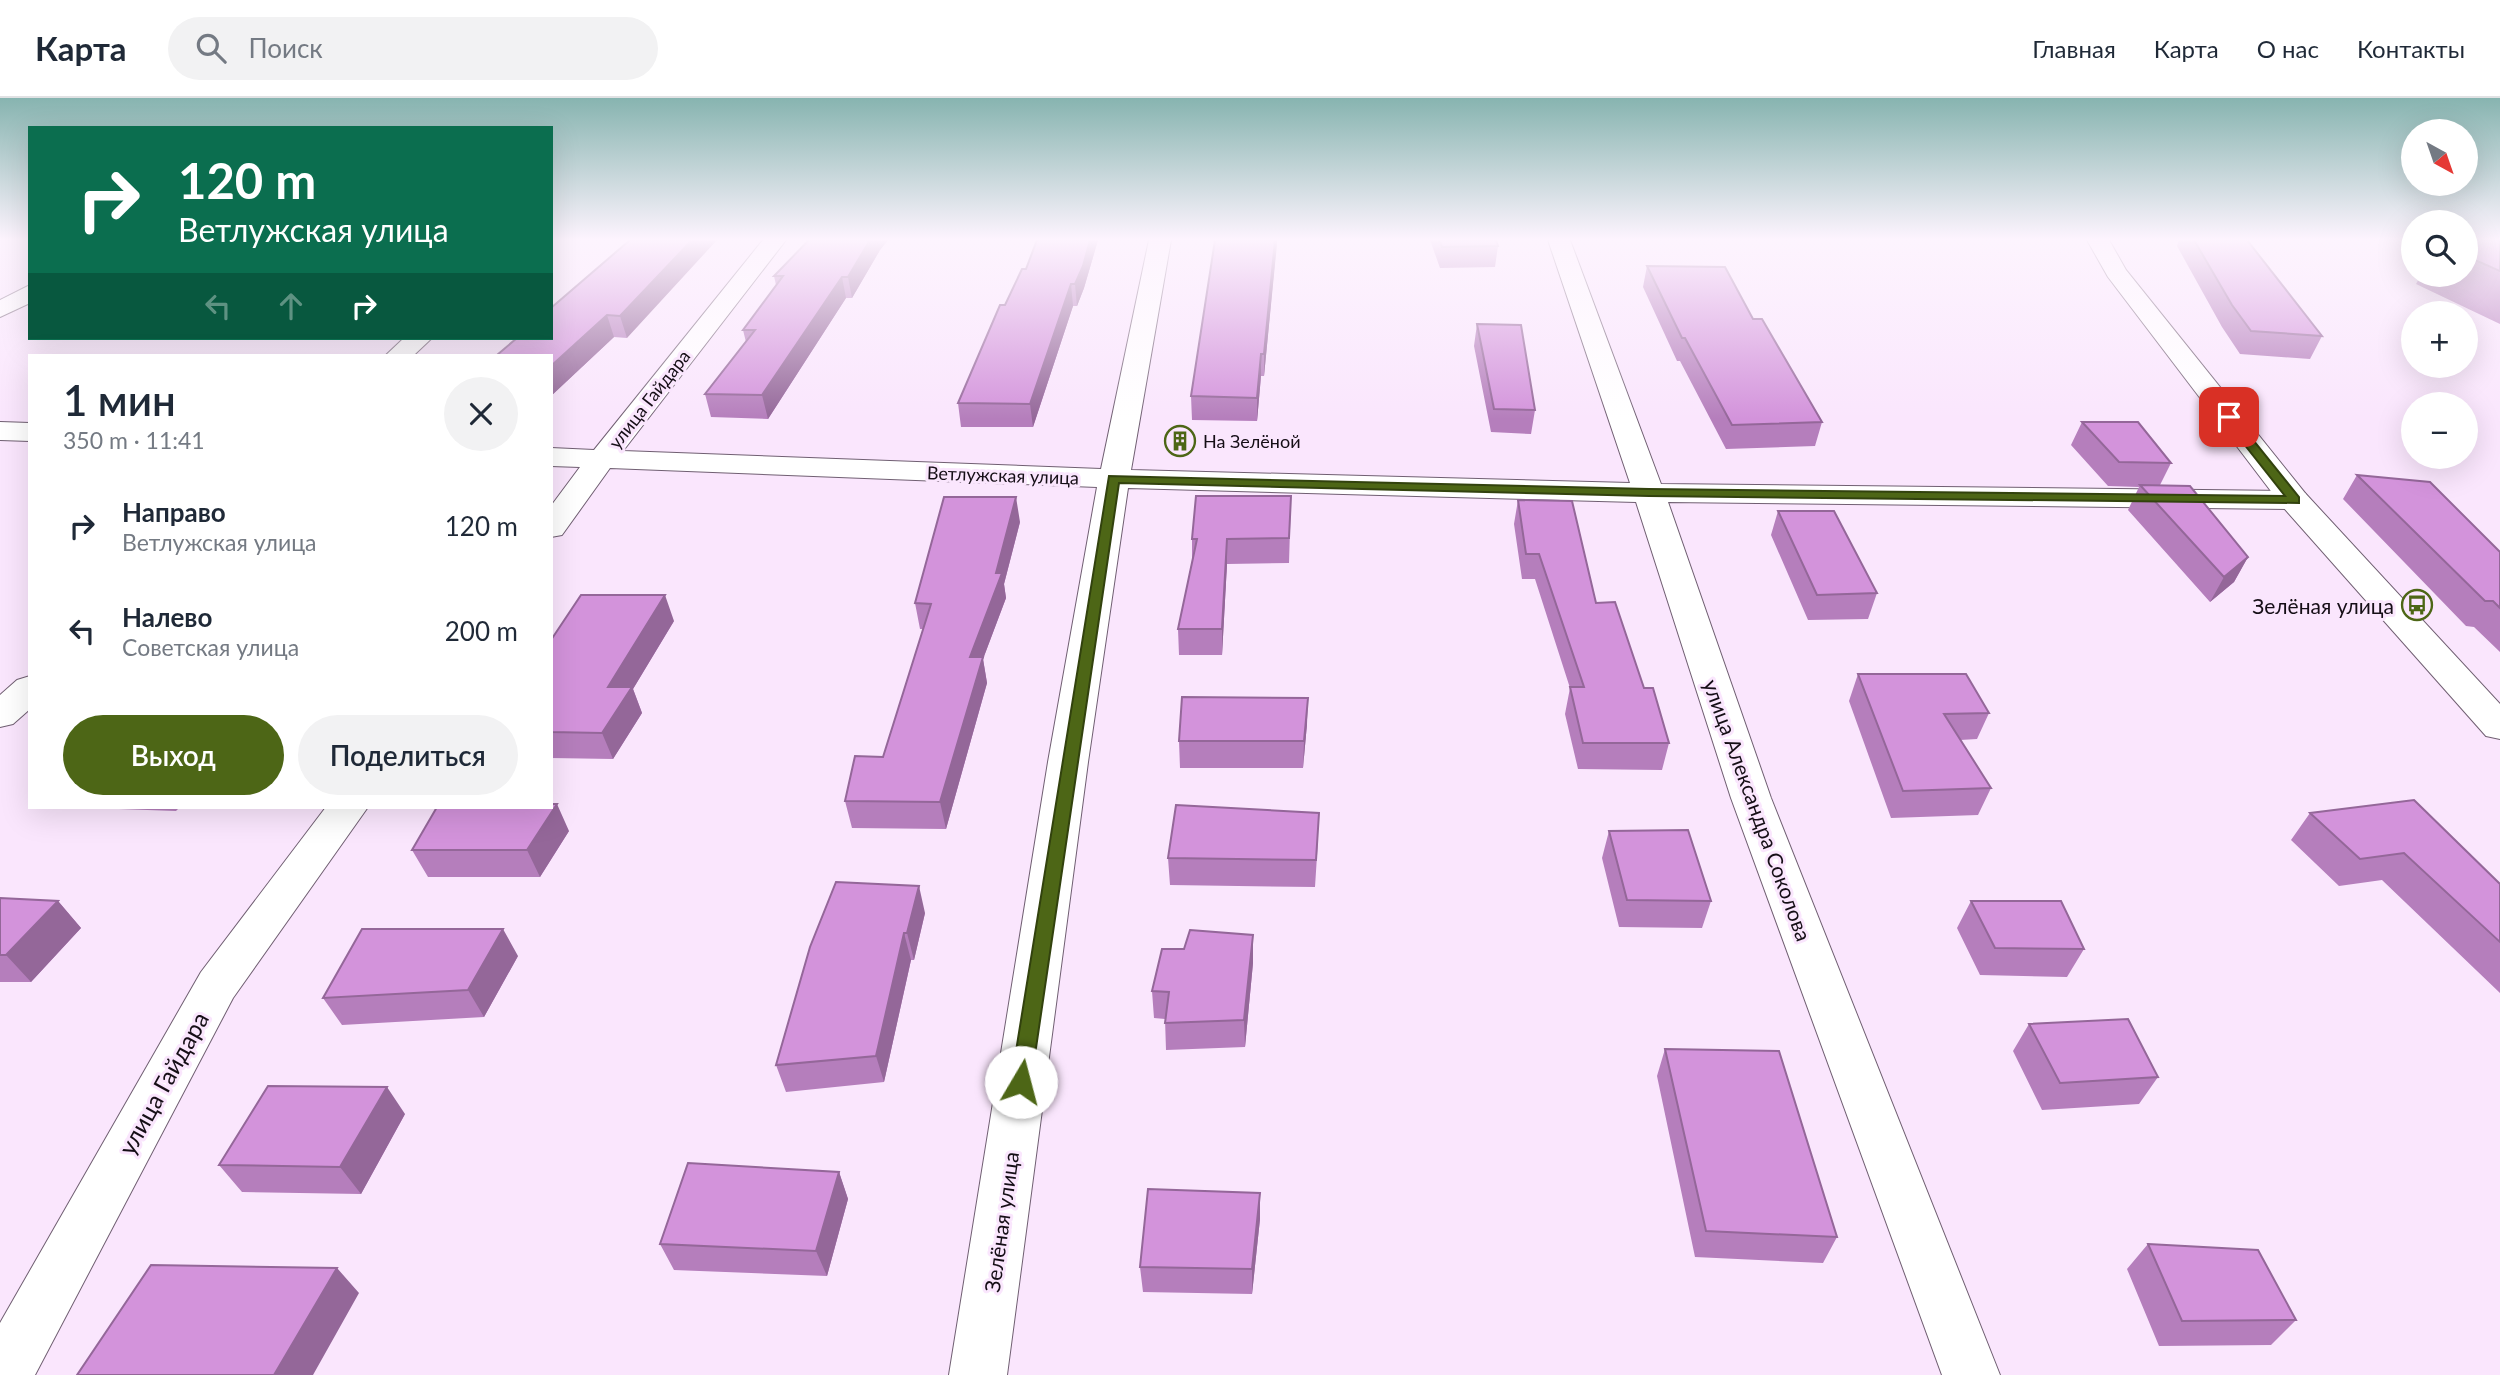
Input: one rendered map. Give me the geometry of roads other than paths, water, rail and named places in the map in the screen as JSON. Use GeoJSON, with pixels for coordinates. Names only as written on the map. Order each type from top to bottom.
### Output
{"type":"FeatureCollection","features":[{"type":"Feature","properties":{"kind":"street"},"geometry":{"type":"LineString","coordinates":[[0,310],[17,300]]}},
{"type":"Feature","properties":{"kind":"street","name":"улица Гайдара"},"geometry":{"type":"LineString","coordinates":[[553,525],[728,300]]}},
{"type":"Feature","properties":{"kind":"street","name":"Зелёная улица"},"geometry":{"type":"LineString","coordinates":[[978,1375],[1068,762],[1114,479],[1149,300]]}},
{"type":"Feature","properties":{"kind":"street","name":"улица Александра Соколова"},"geometry":{"type":"LineString","coordinates":[[1580,300],[1649,493],[1751,798],[1971,1375]]}},
{"type":"Feature","properties":{"kind":"street"},"geometry":{"type":"LineString","coordinates":[[2138,300],[2294,500],[2500,727]]}},
{"type":"Feature","properties":{"kind":"street"},"geometry":{"type":"LineString","coordinates":[[400,354],[417,340]]}},
{"type":"Feature","properties":{"kind":"street"},"geometry":{"type":"LineString","coordinates":[[0,431],[28,432]]}},
{"type":"Feature","properties":{"kind":"street","name":"Ветлужская улица"},"geometry":{"type":"LineString","coordinates":[[553,457],[1114,479],[1649,493],[2294,500]]}},
{"type":"Feature","properties":{"kind":"street"},"geometry":{"type":"LineString","coordinates":[[0,715],[28,690]]}},
{"type":"Feature","properties":{"kind":"street","name":"улица Гайдара"},"geometry":{"type":"LineString","coordinates":[[3,1375],[217,985],[347,809]]}},
{"type":"Feature","properties":{"kind":"place","name":"На Зелёной"},"geometry":{"type":"Point","coordinates":[1180,441]}},
{"type":"Feature","properties":{"kind":"place","name":"Зелёная улица"},"geometry":{"type":"Point","coordinates":[2417,605]}}]}
